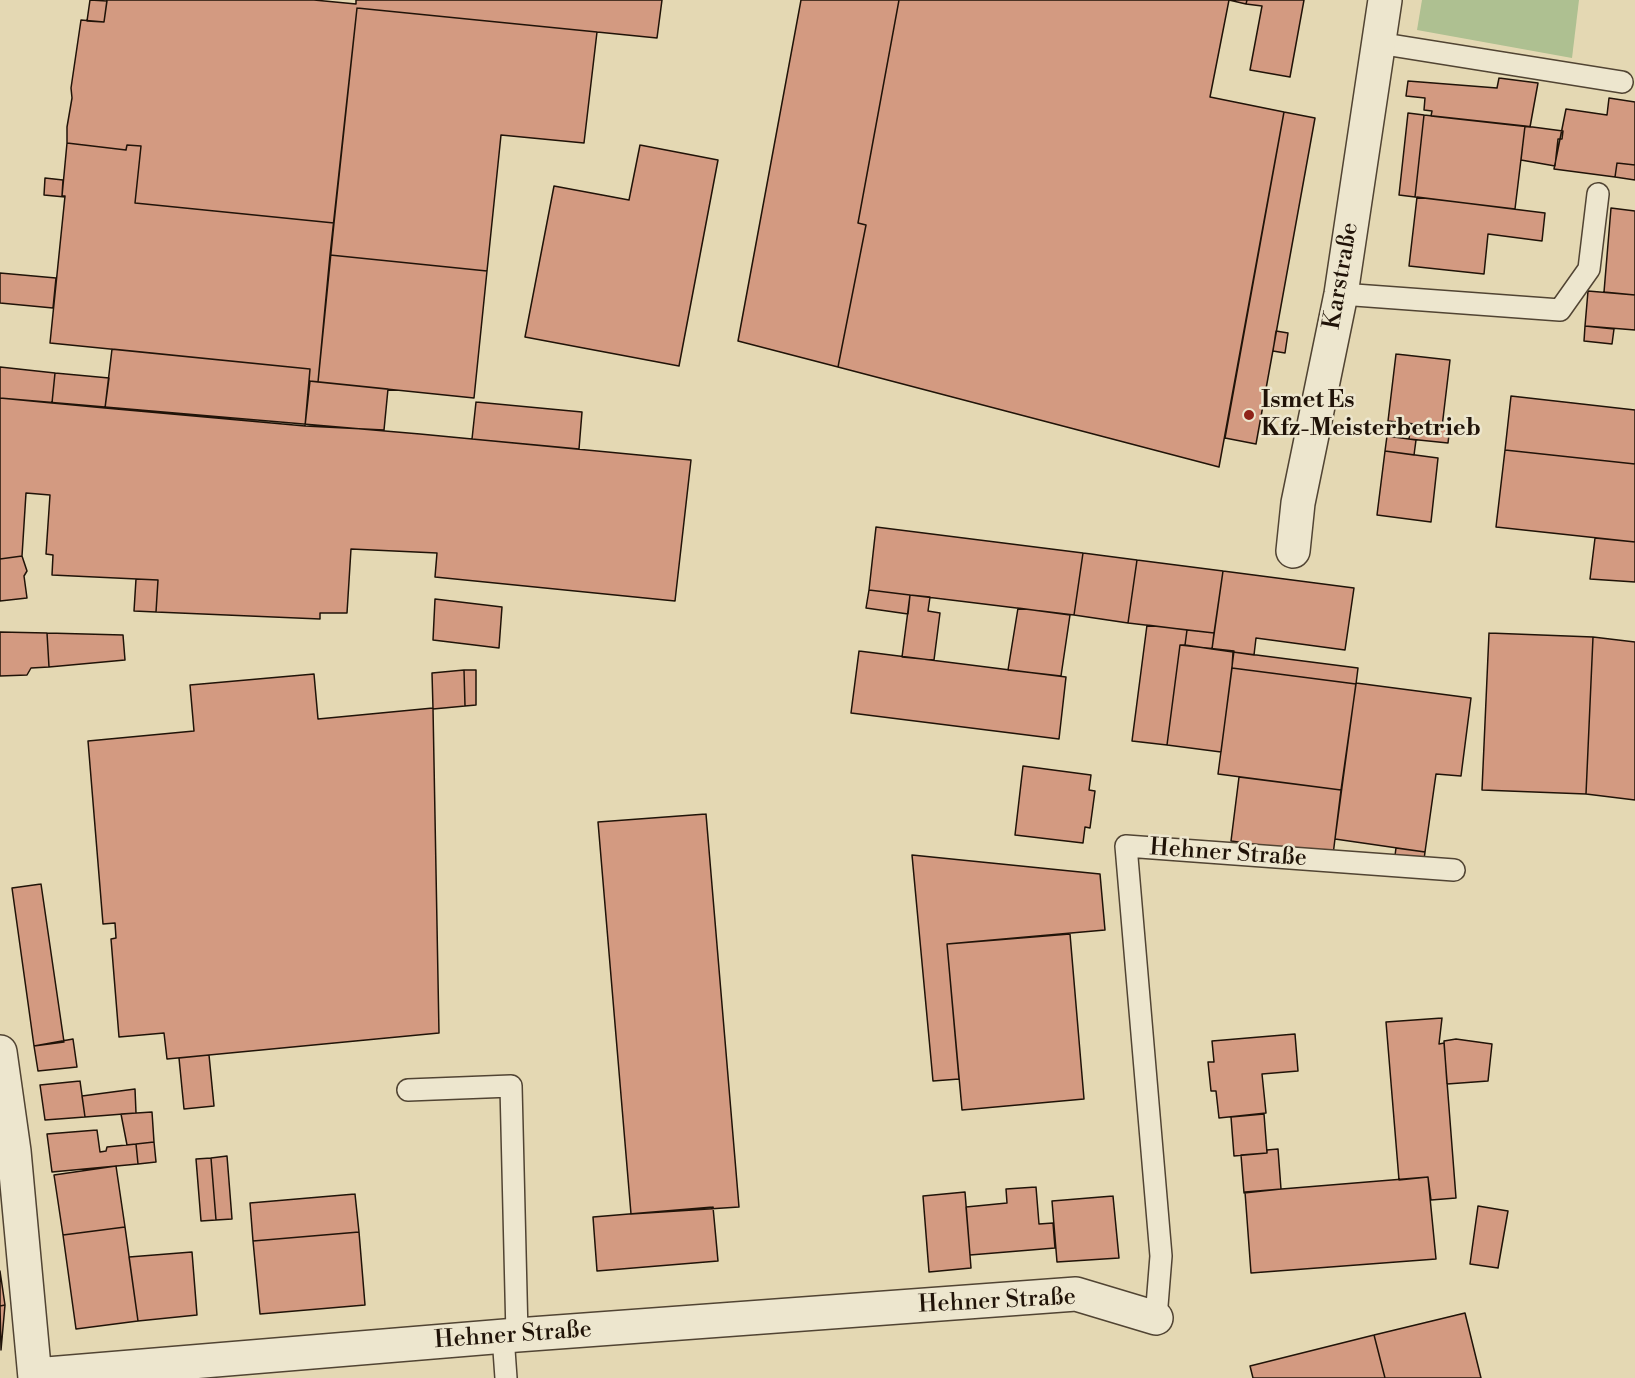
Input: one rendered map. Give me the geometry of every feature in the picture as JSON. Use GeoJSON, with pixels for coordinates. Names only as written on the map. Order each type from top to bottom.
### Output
{"type":"FeatureCollection","features":[{"type":"Feature","properties":{"kind":"street","name":"Karstraße"},"geometry":{"type":"LineString","coordinates":[[1293,551],[1298,503],[1341,294],[1385,0]]}},
{"type":"Feature","properties":{"kind":"street","name":"Hehner Straße"},"geometry":{"type":"LineString","coordinates":[[0,1052],[7,1151],[35,1376],[510,1336],[1077,1294],[1156,1318]]}},
{"type":"Feature","properties":{"kind":"lane"},"geometry":{"type":"LineString","coordinates":[[1378,43],[1622,82]]}},
{"type":"Feature","properties":{"kind":"lane"},"geometry":{"type":"LineString","coordinates":[[1341,294],[1560,310],[1589,269],[1598,194]]}},
{"type":"Feature","properties":{"kind":"lane","name":"Hehner Straße"},"geometry":{"type":"LineString","coordinates":[[1156,1318],[1161,1256],[1126,846],[1455,870]]}},
{"type":"Feature","properties":{"kind":"lane"},"geometry":{"type":"LineString","coordinates":[[408,1090],[511,1086],[510,1336],[506,1378]]}},
{"type":"Feature","properties":{"kind":"green space"},"geometry":{"type":"Polygon","coordinates":[[[1422,0],[1579,0],[1572,58],[1417,30],[1422,0]]]}},
{"type":"Feature","properties":{"kind":"building"},"geometry":{"type":"Polygon","coordinates":[[[90,0],[107,1],[104,22],[87,21],[90,0]]]}},
{"type":"Feature","properties":{"kind":"building"},"geometry":{"type":"Polygon","coordinates":[[[107,0],[314,0],[356,4],[356,0],[662,0],[657,38],[357,8],[334,223],[135,203],[141,146],[127,145],[126,150],[67,143],[71,88],[81,20],[104,22],[107,0]]]}},
{"type":"Feature","properties":{"kind":"building"},"geometry":{"type":"Polygon","coordinates":[[[801,0],[899,0],[858,223],[866,225],[838,367],[738,341],[801,0]]]}},
{"type":"Feature","properties":{"kind":"building"},"geometry":{"type":"Polygon","coordinates":[[[899,0],[1229,0],[1210,97],[1284,112],[1219,467],[838,367],[866,225],[858,223],[899,0]]]}},
{"type":"Feature","properties":{"kind":"building"},"geometry":{"type":"Polygon","coordinates":[[[1229,0],[1247,0],[1246,4],[1229,0]]]}},
{"type":"Feature","properties":{"kind":"building"},"geometry":{"type":"Polygon","coordinates":[[[1247,0],[1304,0],[1290,77],[1250,70],[1262,6],[1246,4],[1247,0]]]}},
{"type":"Feature","properties":{"kind":"building"},"geometry":{"type":"Polygon","coordinates":[[[357,8],[597,32],[584,143],[501,135],[487,271],[330,255],[357,8]]]}},
{"type":"Feature","properties":{"kind":"building"},"geometry":{"type":"Polygon","coordinates":[[[1499,78],[1538,83],[1530,127],[1431,116],[1432,111],[1424,110],[1425,98],[1406,96],[1408,81],[1497,88],[1499,78]]]}},
{"type":"Feature","properties":{"kind":"building"},"geometry":{"type":"Polygon","coordinates":[[[1609,98],[1635,102],[1635,165],[1617,163],[1615,177],[1554,169],[1566,109],[1607,115],[1609,98]]]}},
{"type":"Feature","properties":{"kind":"building"},"geometry":{"type":"Polygon","coordinates":[[[1284,112],[1315,118],[1256,444],[1225,438],[1284,112]]]}},
{"type":"Feature","properties":{"kind":"building"},"geometry":{"type":"Polygon","coordinates":[[[1408,113],[1424,115],[1415,197],[1399,195],[1408,113]]]}},
{"type":"Feature","properties":{"kind":"building"},"geometry":{"type":"Polygon","coordinates":[[[1424,115],[1525,126],[1515,209],[1415,197],[1424,115]]]}},
{"type":"Feature","properties":{"kind":"building"},"geometry":{"type":"Polygon","coordinates":[[[1525,126],[1563,131],[1562,139],[1558,139],[1555,166],[1521,160],[1525,126]]]}},
{"type":"Feature","properties":{"kind":"building"},"geometry":{"type":"Polygon","coordinates":[[[67,143],[126,150],[127,145],[141,146],[135,203],[334,223],[318,382],[309,381],[310,369],[50,343],[65,196],[62,196],[67,143]]]}},
{"type":"Feature","properties":{"kind":"building"},"geometry":{"type":"Polygon","coordinates":[[[640,145],[718,160],[679,366],[525,337],[554,186],[629,200],[640,145]]]}},
{"type":"Feature","properties":{"kind":"building"},"geometry":{"type":"Polygon","coordinates":[[[1617,163],[1635,165],[1635,180],[1615,177],[1617,163]]]}},
{"type":"Feature","properties":{"kind":"building"},"geometry":{"type":"Polygon","coordinates":[[[45,178],[63,180],[62,196],[65,197],[44,195],[45,178]]]}},
{"type":"Feature","properties":{"kind":"building"},"geometry":{"type":"Polygon","coordinates":[[[1417,197],[1545,213],[1542,241],[1488,234],[1484,274],[1409,266],[1417,197]]]}},
{"type":"Feature","properties":{"kind":"building"},"geometry":{"type":"Polygon","coordinates":[[[1611,208],[1635,211],[1635,295],[1604,292],[1611,208]]]}},
{"type":"Feature","properties":{"kind":"building"},"geometry":{"type":"Polygon","coordinates":[[[330,255],[487,271],[474,398],[318,382],[330,255]]]}},
{"type":"Feature","properties":{"kind":"building"},"geometry":{"type":"Polygon","coordinates":[[[0,273],[56,278],[53,308],[0,303],[0,273]]]}},
{"type":"Feature","properties":{"kind":"building"},"geometry":{"type":"Polygon","coordinates":[[[1588,291],[1635,295],[1635,330],[1585,326],[1588,291]]]}},
{"type":"Feature","properties":{"kind":"building"},"geometry":{"type":"Polygon","coordinates":[[[1585,326],[1614,329],[1612,344],[1584,341],[1585,326]]]}},
{"type":"Feature","properties":{"kind":"building"},"geometry":{"type":"Polygon","coordinates":[[[1276,331],[1288,333],[1285,353],[1273,351],[1276,331]]]}},
{"type":"Feature","properties":{"kind":"building"},"geometry":{"type":"Polygon","coordinates":[[[112,349],[310,369],[305,426],[105,408],[112,349]]]}},
{"type":"Feature","properties":{"kind":"building"},"geometry":{"type":"Polygon","coordinates":[[[1396,354],[1450,360],[1442,427],[1388,421],[1396,354]]]}},
{"type":"Feature","properties":{"kind":"building"},"geometry":{"type":"Polygon","coordinates":[[[0,367],[55,373],[52,403],[0,398],[0,367]]]}},
{"type":"Feature","properties":{"kind":"building"},"geometry":{"type":"Polygon","coordinates":[[[55,373],[109,378],[105,408],[52,403],[55,373]]]}},
{"type":"Feature","properties":{"kind":"building"},"geometry":{"type":"Polygon","coordinates":[[[310,381],[388,389],[384,430],[305,426],[310,381]]]}},
{"type":"Feature","properties":{"kind":"building"},"geometry":{"type":"Polygon","coordinates":[[[1511,396],[1635,410],[1635,464],[1505,450],[1511,396]]]}},
{"type":"Feature","properties":{"kind":"building"},"geometry":{"type":"Polygon","coordinates":[[[0,398],[691,460],[675,601],[435,577],[437,553],[351,549],[347,613],[320,613],[320,619],[156,612],[158,580],[52,575],[53,555],[46,554],[50,495],[26,493],[22,556],[0,559],[0,398]]]}},
{"type":"Feature","properties":{"kind":"building"},"geometry":{"type":"Polygon","coordinates":[[[476,402],[582,412],[579,449],[472,439],[476,402]]]}},
{"type":"Feature","properties":{"kind":"building"},"geometry":{"type":"Polygon","coordinates":[[[1411,424],[1450,426],[1448,443],[1409,439],[1411,424]]]}},
{"type":"Feature","properties":{"kind":"building"},"geometry":{"type":"Polygon","coordinates":[[[1387,436],[1416,440],[1414,455],[1385,451],[1387,436]]]}},
{"type":"Feature","properties":{"kind":"building"},"geometry":{"type":"Polygon","coordinates":[[[1505,450],[1635,464],[1635,542],[1496,527],[1505,450]]]}},
{"type":"Feature","properties":{"kind":"building"},"geometry":{"type":"Polygon","coordinates":[[[1385,451],[1438,458],[1431,522],[1377,515],[1385,451]]]}},
{"type":"Feature","properties":{"kind":"building"},"geometry":{"type":"Polygon","coordinates":[[[876,527],[1083,553],[1074,615],[869,590],[876,527]]]}},
{"type":"Feature","properties":{"kind":"building"},"geometry":{"type":"Polygon","coordinates":[[[1595,538],[1635,542],[1635,582],[1590,579],[1595,538]]]}},
{"type":"Feature","properties":{"kind":"building"},"geometry":{"type":"Polygon","coordinates":[[[1083,553],[1137,560],[1128,623],[1074,615],[1083,553]]]}},
{"type":"Feature","properties":{"kind":"building"},"geometry":{"type":"Polygon","coordinates":[[[22,556],[27,571],[24,576],[27,598],[0,601],[0,559],[22,556]]]}},
{"type":"Feature","properties":{"kind":"building"},"geometry":{"type":"Polygon","coordinates":[[[1137,560],[1223,571],[1214,633],[1128,623],[1137,560]]]}},
{"type":"Feature","properties":{"kind":"building"},"geometry":{"type":"Polygon","coordinates":[[[1223,571],[1354,588],[1345,650],[1256,638],[1254,655],[1212,649],[1223,571]]]}},
{"type":"Feature","properties":{"kind":"building"},"geometry":{"type":"Polygon","coordinates":[[[136,579],[158,580],[156,612],[134,611],[136,579]]]}},
{"type":"Feature","properties":{"kind":"building"},"geometry":{"type":"Polygon","coordinates":[[[869,590],[910,595],[908,614],[866,608],[869,590]]]}},
{"type":"Feature","properties":{"kind":"building"},"geometry":{"type":"Polygon","coordinates":[[[910,595],[930,597],[928,611],[940,613],[934,660],[902,657],[910,595]]]}},
{"type":"Feature","properties":{"kind":"building"},"geometry":{"type":"Polygon","coordinates":[[[435,599],[502,607],[499,648],[433,640],[435,599]]]}},
{"type":"Feature","properties":{"kind":"building"},"geometry":{"type":"Polygon","coordinates":[[[1018,608],[1070,615],[1061,676],[1008,670],[1018,608]]]}},
{"type":"Feature","properties":{"kind":"building"},"geometry":{"type":"Polygon","coordinates":[[[1147,625],[1187,630],[1185,645],[1180,645],[1167,745],[1132,741],[1147,625]]]}},
{"type":"Feature","properties":{"kind":"building"},"geometry":{"type":"Polygon","coordinates":[[[1187,630],[1214,633],[1212,649],[1185,645],[1187,630]]]}},
{"type":"Feature","properties":{"kind":"building"},"geometry":{"type":"Polygon","coordinates":[[[0,632],[47,633],[49,667],[31,668],[27,675],[0,676],[0,632]]]}},
{"type":"Feature","properties":{"kind":"building"},"geometry":{"type":"Polygon","coordinates":[[[47,633],[123,635],[125,660],[49,667],[47,633]]]}},
{"type":"Feature","properties":{"kind":"building"},"geometry":{"type":"Polygon","coordinates":[[[1489,633],[1593,637],[1586,794],[1482,790],[1489,633]]]}},
{"type":"Feature","properties":{"kind":"building"},"geometry":{"type":"Polygon","coordinates":[[[1593,637],[1635,642],[1635,800],[1586,794],[1593,637]]]}},
{"type":"Feature","properties":{"kind":"building"},"geometry":{"type":"Polygon","coordinates":[[[1180,645],[1234,651],[1221,752],[1167,745],[1180,645]]]}},
{"type":"Feature","properties":{"kind":"building"},"geometry":{"type":"Polygon","coordinates":[[[859,651],[1066,677],[1059,739],[851,713],[859,651]]]}},
{"type":"Feature","properties":{"kind":"building"},"geometry":{"type":"Polygon","coordinates":[[[1233,652],[1358,668],[1356,684],[1232,668],[1233,652]]]}},
{"type":"Feature","properties":{"kind":"building"},"geometry":{"type":"Polygon","coordinates":[[[1232,668],[1356,684],[1341,790],[1218,774],[1232,668]]]}},
{"type":"Feature","properties":{"kind":"building"},"geometry":{"type":"Polygon","coordinates":[[[464,670],[476,670],[476,705],[465,706],[464,670]]]}},
{"type":"Feature","properties":{"kind":"building"},"geometry":{"type":"Polygon","coordinates":[[[464,670],[465,706],[433,709],[432,673],[464,670]]]}},
{"type":"Feature","properties":{"kind":"building"},"geometry":{"type":"Polygon","coordinates":[[[314,674],[318,719],[433,708],[439,1033],[167,1059],[164,1033],[119,1037],[111,939],[116,938],[115,923],[103,924],[88,741],[194,731],[190,685],[314,674]]]}},
{"type":"Feature","properties":{"kind":"building"},"geometry":{"type":"Polygon","coordinates":[[[1356,683],[1471,698],[1461,776],[1436,774],[1425,852],[1335,839],[1356,683]]]}},
{"type":"Feature","properties":{"kind":"building"},"geometry":{"type":"Polygon","coordinates":[[[1023,766],[1091,775],[1089,790],[1095,791],[1090,828],[1085,827],[1083,843],[1015,835],[1023,766]]]}},
{"type":"Feature","properties":{"kind":"building"},"geometry":{"type":"Polygon","coordinates":[[[1239,777],[1341,790],[1333,855],[1231,841],[1239,777]]]}},
{"type":"Feature","properties":{"kind":"building"},"geometry":{"type":"Polygon","coordinates":[[[706,814],[739,1207],[631,1214],[598,822],[706,814]]]}},
{"type":"Feature","properties":{"kind":"building"},"geometry":{"type":"Polygon","coordinates":[[[1396,848],[1425,852],[1423,867],[1394,863],[1396,848]]]}},
{"type":"Feature","properties":{"kind":"building"},"geometry":{"type":"Polygon","coordinates":[[[912,855],[1100,874],[1105,930],[947,944],[959,1079],[933,1081],[912,855]]]}},
{"type":"Feature","properties":{"kind":"building"},"geometry":{"type":"Polygon","coordinates":[[[41,884],[64,1042],[34,1046],[12,888],[41,884]]]}},
{"type":"Feature","properties":{"kind":"building"},"geometry":{"type":"Polygon","coordinates":[[[1070,934],[1084,1099],[962,1110],[947,944],[1070,934]]]}},
{"type":"Feature","properties":{"kind":"building"},"geometry":{"type":"Polygon","coordinates":[[[1442,1018],[1439,1044],[1444,1043],[1456,1198],[1431,1200],[1428,1177],[1399,1180],[1386,1022],[1442,1018]]]}},
{"type":"Feature","properties":{"kind":"building"},"geometry":{"type":"Polygon","coordinates":[[[1295,1034],[1298,1071],[1262,1074],[1266,1113],[1219,1118],[1216,1091],[1211,1091],[1208,1062],[1214,1062],[1212,1041],[1295,1034]]]}},
{"type":"Feature","properties":{"kind":"building"},"geometry":{"type":"Polygon","coordinates":[[[73,1039],[77,1067],[38,1071],[34,1046],[73,1039]]]}},
{"type":"Feature","properties":{"kind":"building"},"geometry":{"type":"Polygon","coordinates":[[[1456,1039],[1492,1044],[1488,1081],[1447,1084],[1444,1041],[1456,1039]]]}},
{"type":"Feature","properties":{"kind":"building"},"geometry":{"type":"Polygon","coordinates":[[[209,1055],[214,1106],[184,1109],[179,1058],[209,1055]]]}},
{"type":"Feature","properties":{"kind":"building"},"geometry":{"type":"Polygon","coordinates":[[[80,1081],[85,1117],[45,1120],[40,1085],[80,1081]]]}},
{"type":"Feature","properties":{"kind":"building"},"geometry":{"type":"Polygon","coordinates":[[[135,1089],[136,1113],[85,1117],[82,1096],[135,1089]]]}},
{"type":"Feature","properties":{"kind":"building"},"geometry":{"type":"Polygon","coordinates":[[[152,1112],[154,1142],[127,1145],[121,1114],[152,1112]]]}},
{"type":"Feature","properties":{"kind":"building"},"geometry":{"type":"Polygon","coordinates":[[[1264,1114],[1267,1153],[1234,1156],[1231,1117],[1264,1114]]]}},
{"type":"Feature","properties":{"kind":"building"},"geometry":{"type":"Polygon","coordinates":[[[97,1130],[100,1152],[106,1151],[107,1147],[136,1144],[138,1164],[52,1172],[47,1134],[97,1130]]]}},
{"type":"Feature","properties":{"kind":"building"},"geometry":{"type":"Polygon","coordinates":[[[154,1142],[156,1162],[138,1164],[136,1144],[154,1142]]]}},
{"type":"Feature","properties":{"kind":"building"},"geometry":{"type":"Polygon","coordinates":[[[1278,1149],[1281,1189],[1244,1193],[1241,1155],[1267,1153],[1267,1150],[1278,1149]]]}},
{"type":"Feature","properties":{"kind":"building"},"geometry":{"type":"Polygon","coordinates":[[[227,1156],[232,1219],[216,1220],[211,1158],[227,1156]]]}},
{"type":"Feature","properties":{"kind":"building"},"geometry":{"type":"Polygon","coordinates":[[[211,1158],[216,1220],[201,1221],[196,1159],[211,1158]]]}},
{"type":"Feature","properties":{"kind":"building"},"geometry":{"type":"Polygon","coordinates":[[[116,1166],[125,1227],[63,1235],[54,1175],[116,1166]]]}},
{"type":"Feature","properties":{"kind":"building"},"geometry":{"type":"Polygon","coordinates":[[[1428,1177],[1436,1259],[1251,1273],[1245,1192],[1428,1177]]]}},
{"type":"Feature","properties":{"kind":"building"},"geometry":{"type":"Polygon","coordinates":[[[1036,1187],[1039,1224],[1053,1223],[1055,1248],[970,1255],[966,1207],[1007,1203],[1006,1189],[1036,1187]]]}},
{"type":"Feature","properties":{"kind":"building"},"geometry":{"type":"Polygon","coordinates":[[[965,1192],[971,1268],[929,1272],[923,1196],[965,1192]]]}},
{"type":"Feature","properties":{"kind":"building"},"geometry":{"type":"Polygon","coordinates":[[[355,1194],[359,1232],[253,1241],[250,1203],[355,1194]]]}},
{"type":"Feature","properties":{"kind":"building"},"geometry":{"type":"Polygon","coordinates":[[[1113,1196],[1119,1258],[1057,1262],[1052,1201],[1113,1196]]]}},
{"type":"Feature","properties":{"kind":"building"},"geometry":{"type":"Polygon","coordinates":[[[1478,1206],[1508,1211],[1498,1268],[1470,1264],[1478,1206]]]}},
{"type":"Feature","properties":{"kind":"building"},"geometry":{"type":"Polygon","coordinates":[[[713,1207],[718,1261],[597,1271],[593,1217],[713,1207]]]}},
{"type":"Feature","properties":{"kind":"building"},"geometry":{"type":"Polygon","coordinates":[[[125,1227],[138,1321],[76,1329],[63,1235],[125,1227]]]}},
{"type":"Feature","properties":{"kind":"building"},"geometry":{"type":"Polygon","coordinates":[[[359,1232],[365,1305],[260,1314],[253,1241],[359,1232]]]}},
{"type":"Feature","properties":{"kind":"building"},"geometry":{"type":"Polygon","coordinates":[[[192,1252],[197,1315],[138,1321],[129,1257],[192,1252]]]}},
{"type":"Feature","properties":{"kind":"building"},"geometry":{"type":"Polygon","coordinates":[[[0,1271],[5,1305],[0,1306],[0,1271]]]}},
{"type":"Feature","properties":{"kind":"building"},"geometry":{"type":"Polygon","coordinates":[[[5,1305],[1,1350],[0,1306],[5,1305]]]}},
{"type":"Feature","properties":{"kind":"building"},"geometry":{"type":"Polygon","coordinates":[[[1465,1313],[1481,1378],[1385,1378],[1374,1335],[1465,1313]]]}},
{"type":"Feature","properties":{"kind":"building"},"geometry":{"type":"Polygon","coordinates":[[[1374,1335],[1385,1378],[1253,1378],[1250,1366],[1374,1335]]]}},
{"type":"Feature","properties":{"kind":"place","name":"Ismet Es Kfz-Meisterbetrieb"},"geometry":{"type":"Point","coordinates":[1249,415]}}]}
